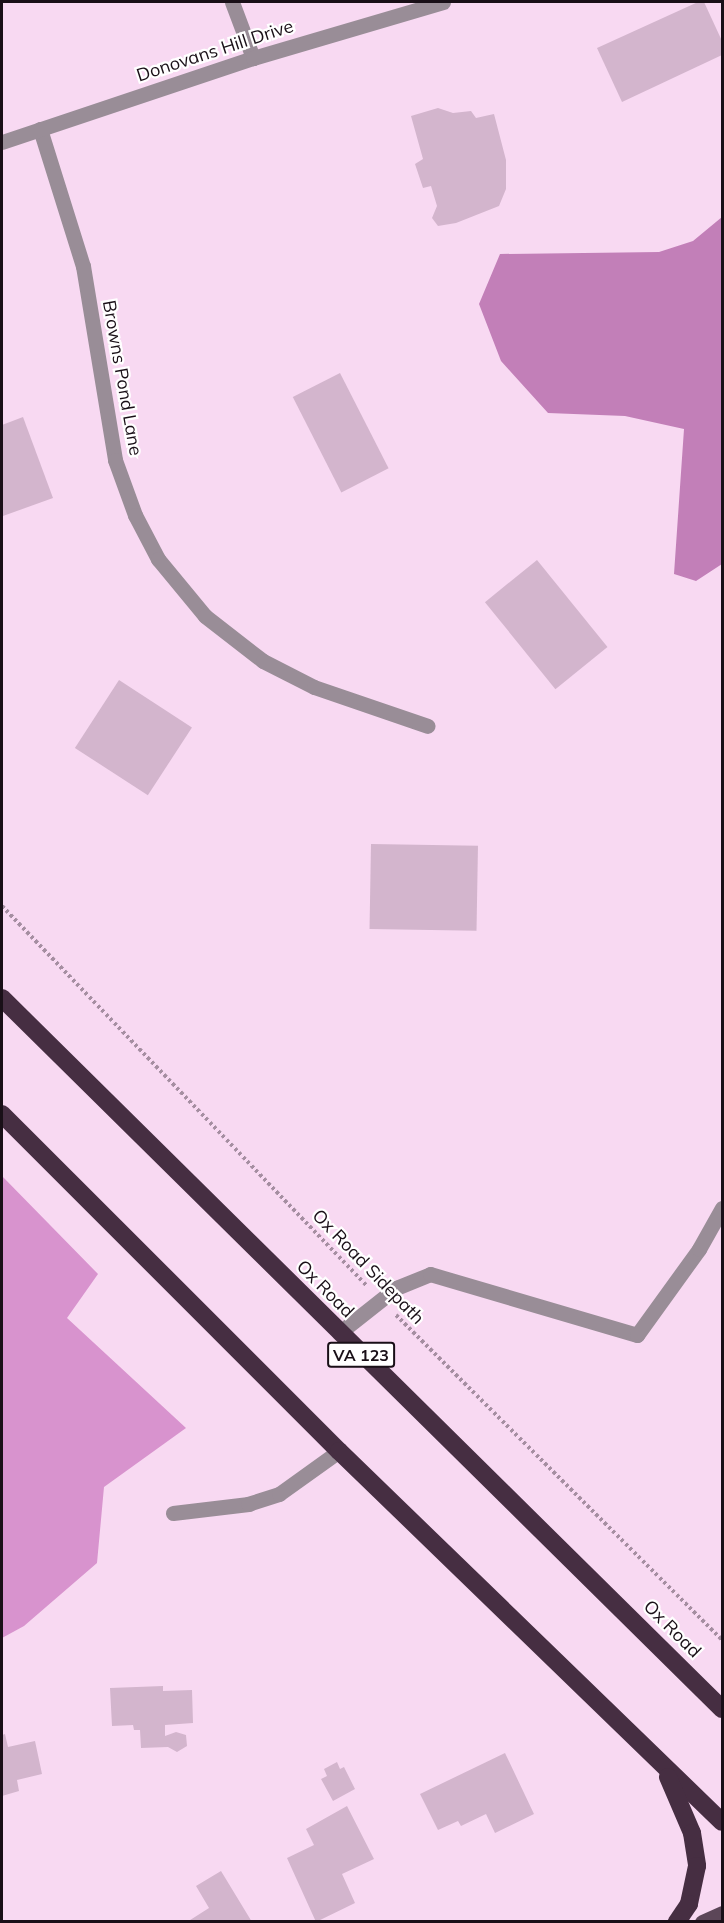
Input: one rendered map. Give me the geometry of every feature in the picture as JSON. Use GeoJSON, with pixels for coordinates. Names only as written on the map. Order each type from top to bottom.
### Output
{"type":"FeatureCollection","features":[{"type":"Feature","properties":{"kind":"highway","name":"Ox Road"},"geometry":{"type":"LineString","coordinates":[[2,998],[339,1333],[723,1709]]}},
{"type":"Feature","properties":{"kind":"highway"},"geometry":{"type":"LineString","coordinates":[[2,1114],[339,1451],[723,1822]]}},
{"type":"Feature","properties":{"kind":"highway"},"geometry":{"type":"LineString","coordinates":[[656,1757],[677,1792],[696,1850],[695,1887],[676,1922]]}},
{"type":"Feature","properties":{"kind":"main road"},"geometry":{"type":"LineString","coordinates":[[702,1922],[723,1913]]}},
{"type":"Feature","properties":{"kind":"street"},"geometry":{"type":"LineString","coordinates":[[232,2],[253,58]]}},
{"type":"Feature","properties":{"kind":"street","name":"Donovans Hill Drive"},"geometry":{"type":"LineString","coordinates":[[2,142],[253,58],[443,2]]}},
{"type":"Feature","properties":{"kind":"street","name":"Browns Pond Lane"},"geometry":{"type":"LineString","coordinates":[[40,129],[83,266],[115,460],[135,515],[158,559],[205,616],[263,661],[314,687],[428,726]]}},
{"type":"Feature","properties":{"kind":"street"},"geometry":{"type":"LineString","coordinates":[[339,1333],[396,1288],[430,1274],[637,1335],[699,1250],[723,1208]]}},
{"type":"Feature","properties":{"kind":"street"},"geometry":{"type":"LineString","coordinates":[[173,1513],[248,1504],[279,1494],[339,1451]]}},
{"type":"Feature","properties":{"kind":"path","name":"Ox Road Sidepath"},"geometry":{"type":"LineString","coordinates":[[2,906],[381,1300],[723,1640]]}},
{"type":"Feature","properties":{"kind":"shaded area"},"geometry":{"type":"Polygon","coordinates":[[[722,217],[722,564],[696,581],[674,574],[684,429],[625,416],[548,413],[501,361],[479,304],[500,254],[659,252],[693,241],[722,217]]]}},
{"type":"Feature","properties":{"kind":"shaded area"},"geometry":{"type":"Polygon","coordinates":[[[2,1176],[98,1274],[67,1318],[186,1428],[104,1487],[97,1563],[24,1626],[2,1638],[2,1176]]]}},
{"type":"Feature","properties":{"kind":"building"},"geometry":{"type":"Polygon","coordinates":[[[698,2],[704,2],[722,41],[722,55],[622,102],[597,48],[698,2]]]}},
{"type":"Feature","properties":{"kind":"building"},"geometry":{"type":"Polygon","coordinates":[[[438,108],[453,113],[471,111],[476,118],[494,114],[506,160],[506,189],[499,206],[456,223],[438,226],[432,218],[437,206],[431,186],[423,188],[415,164],[423,159],[411,116],[438,108]]]}},
{"type":"Feature","properties":{"kind":"building"},"geometry":{"type":"Polygon","coordinates":[[[340,373],[389,468],[341,492],[293,397],[340,373]]]}},
{"type":"Feature","properties":{"kind":"building"},"geometry":{"type":"Polygon","coordinates":[[[23,417],[53,498],[3,516],[2,425],[23,417]]]}},
{"type":"Feature","properties":{"kind":"building"},"geometry":{"type":"Polygon","coordinates":[[[537,560],[607,647],[555,689],[485,602],[537,560]]]}},
{"type":"Feature","properties":{"kind":"building"},"geometry":{"type":"Polygon","coordinates":[[[119,680],[192,727],[148,795],[75,748],[119,680]]]}},
{"type":"Feature","properties":{"kind":"building"},"geometry":{"type":"Polygon","coordinates":[[[371,844],[478,846],[477,931],[370,929],[371,844]]]}},
{"type":"Feature","properties":{"kind":"building"},"geometry":{"type":"Polygon","coordinates":[[[163,1686],[163,1691],[192,1690],[193,1723],[165,1725],[165,1736],[176,1732],[186,1735],[187,1746],[177,1752],[168,1747],[141,1748],[140,1730],[134,1730],[133,1725],[112,1726],[110,1688],[163,1686]]]}},
{"type":"Feature","properties":{"kind":"building"},"geometry":{"type":"Polygon","coordinates":[[[5,1734],[8,1747],[35,1741],[42,1774],[17,1780],[19,1791],[2,1796],[2,1735],[5,1734]]]}},
{"type":"Feature","properties":{"kind":"building"},"geometry":{"type":"Polygon","coordinates":[[[505,1753],[534,1814],[495,1833],[486,1814],[461,1826],[458,1821],[438,1830],[420,1794],[505,1753]]]}},
{"type":"Feature","properties":{"kind":"building"},"geometry":{"type":"Polygon","coordinates":[[[337,1762],[340,1769],[344,1767],[355,1789],[333,1801],[321,1779],[327,1776],[324,1769],[337,1762]]]}},
{"type":"Feature","properties":{"kind":"building"},"geometry":{"type":"Polygon","coordinates":[[[347,1806],[374,1859],[342,1874],[355,1903],[316,1922],[287,1858],[314,1845],[306,1829],[347,1806]]]}},
{"type":"Feature","properties":{"kind":"building"},"geometry":{"type":"Polygon","coordinates":[[[221,1871],[252,1922],[187,1922],[209,1908],[196,1886],[221,1871]]]}}]}
